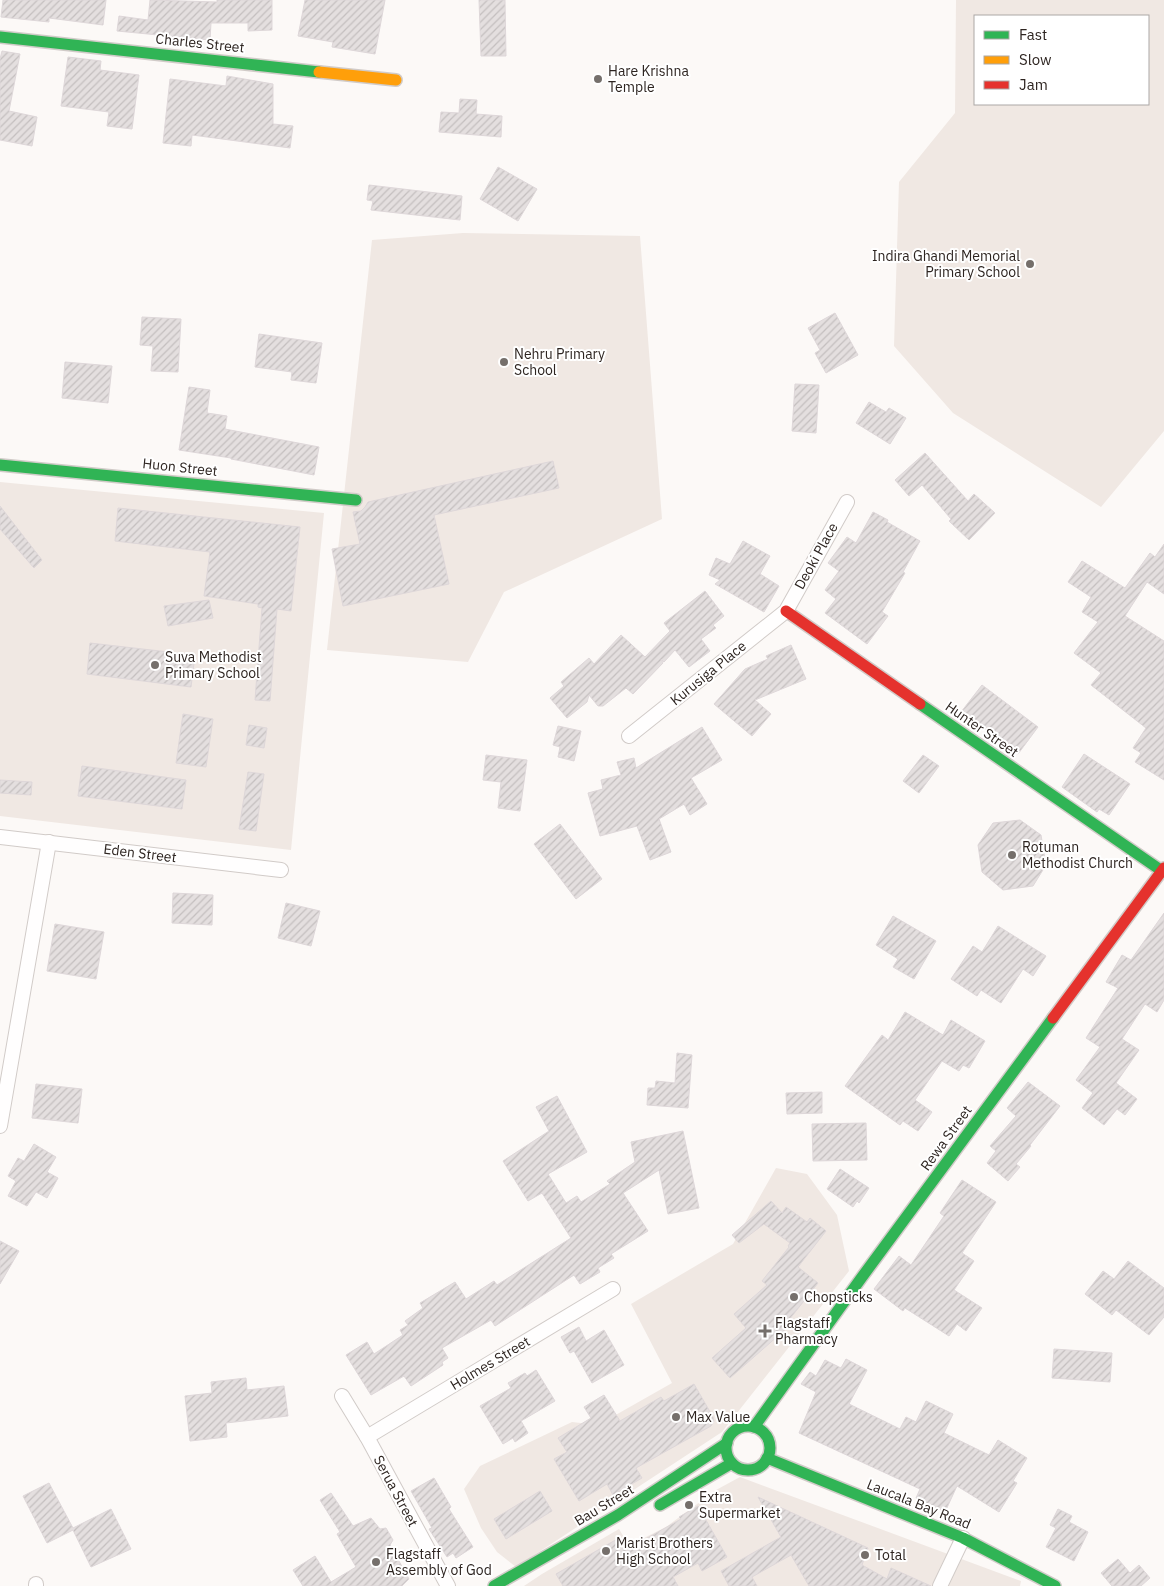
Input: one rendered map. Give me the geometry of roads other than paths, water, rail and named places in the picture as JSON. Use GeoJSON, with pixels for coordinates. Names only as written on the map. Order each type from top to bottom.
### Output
{"type":"FeatureCollection","features":[{"type":"Feature","properties":{"kind":"main road","name":"Charles Street"},"geometry":{"type":"LineString","coordinates":[[0,37],[396,80]]}},
{"type":"Feature","properties":{"kind":"main road","name":"Huon Street"},"geometry":{"type":"LineString","coordinates":[[0,465],[356,500]]}},
{"type":"Feature","properties":{"kind":"main road","name":"Hunter Street"},"geometry":{"type":"LineString","coordinates":[[786,611],[1163,870]]}},
{"type":"Feature","properties":{"kind":"main road","name":"Rewa Street"},"geometry":{"type":"LineString","coordinates":[[754,1427],[862,1277],[1163,870]]}},
{"type":"Feature","properties":{"kind":"main road"},"geometry":{"type":"LineString","coordinates":[[754,1427],[761,1430],[767,1436],[770,1443],[770,1451],[762,1464],[747,1470],[739,1468],[732,1463],[728,1457],[726,1443],[729,1437],[740,1428],[754,1427]]}},
{"type":"Feature","properties":{"kind":"main road","name":"Bau Street"},"geometry":{"type":"LineString","coordinates":[[494,1586],[618,1515],[726,1443]]}},
{"type":"Feature","properties":{"kind":"main road","name":"Laucala Bay Road"},"geometry":{"type":"LineString","coordinates":[[767,1458],[963,1538],[1055,1586]]}},
{"type":"Feature","properties":{"kind":"main road"},"geometry":{"type":"LineString","coordinates":[[654,1509],[732,1463]]}},
{"type":"Feature","properties":{"kind":"street","name":"Deoki Place"},"geometry":{"type":"LineString","coordinates":[[786,611],[847,502]]}},
{"type":"Feature","properties":{"kind":"street","name":"Kurusiga Place"},"geometry":{"type":"LineString","coordinates":[[629,736],[786,611]]}},
{"type":"Feature","properties":{"kind":"street","name":"Eden Street"},"geometry":{"type":"LineString","coordinates":[[0,837],[281,870]]}},
{"type":"Feature","properties":{"kind":"street"},"geometry":{"type":"LineString","coordinates":[[0,1126],[49,842]]}},
{"type":"Feature","properties":{"kind":"street","name":"Holmes Street"},"geometry":{"type":"LineString","coordinates":[[367,1438],[613,1289]]}},
{"type":"Feature","properties":{"kind":"street","name":"Serua Street"},"geometry":{"type":"LineString","coordinates":[[342,1396],[448,1586]]}},
{"type":"Feature","properties":{"kind":"street"},"geometry":{"type":"LineString","coordinates":[[940,1586],[963,1538]]}},
{"type":"Feature","properties":{"kind":"place","name":"Hare Krishna Temple"},"geometry":{"type":"Point","coordinates":[598,79]}},
{"type":"Feature","properties":{"kind":"place","name":"Indira Ghandi Memorial Primary School"},"geometry":{"type":"Point","coordinates":[1030,264]}},
{"type":"Feature","properties":{"kind":"place","name":"Nehru Primary School"},"geometry":{"type":"Point","coordinates":[504,362]}},
{"type":"Feature","properties":{"kind":"place","name":"Suva Methodist Primary School"},"geometry":{"type":"Point","coordinates":[155,665]}},
{"type":"Feature","properties":{"kind":"place","name":"Rotuman Methodist Church"},"geometry":{"type":"Point","coordinates":[1012,855]}},
{"type":"Feature","properties":{"kind":"place","name":"Chopsticks"},"geometry":{"type":"Point","coordinates":[794,1297]}},
{"type":"Feature","properties":{"kind":"place","name":"Flagstaff Pharmacy"},"geometry":{"type":"Point","coordinates":[765,1331]}},
{"type":"Feature","properties":{"kind":"place","name":"Max Value"},"geometry":{"type":"Point","coordinates":[676,1417]}},
{"type":"Feature","properties":{"kind":"place","name":"Extra Supermarket"},"geometry":{"type":"Point","coordinates":[689,1505]}},
{"type":"Feature","properties":{"kind":"place","name":"Marist Brothers High School"},"geometry":{"type":"Point","coordinates":[606,1551]}},
{"type":"Feature","properties":{"kind":"place","name":"Total"},"geometry":{"type":"Point","coordinates":[865,1555]}},
{"type":"Feature","properties":{"kind":"place","name":"Flagstaff Assembly of God"},"geometry":{"type":"Point","coordinates":[376,1562]}}]}
